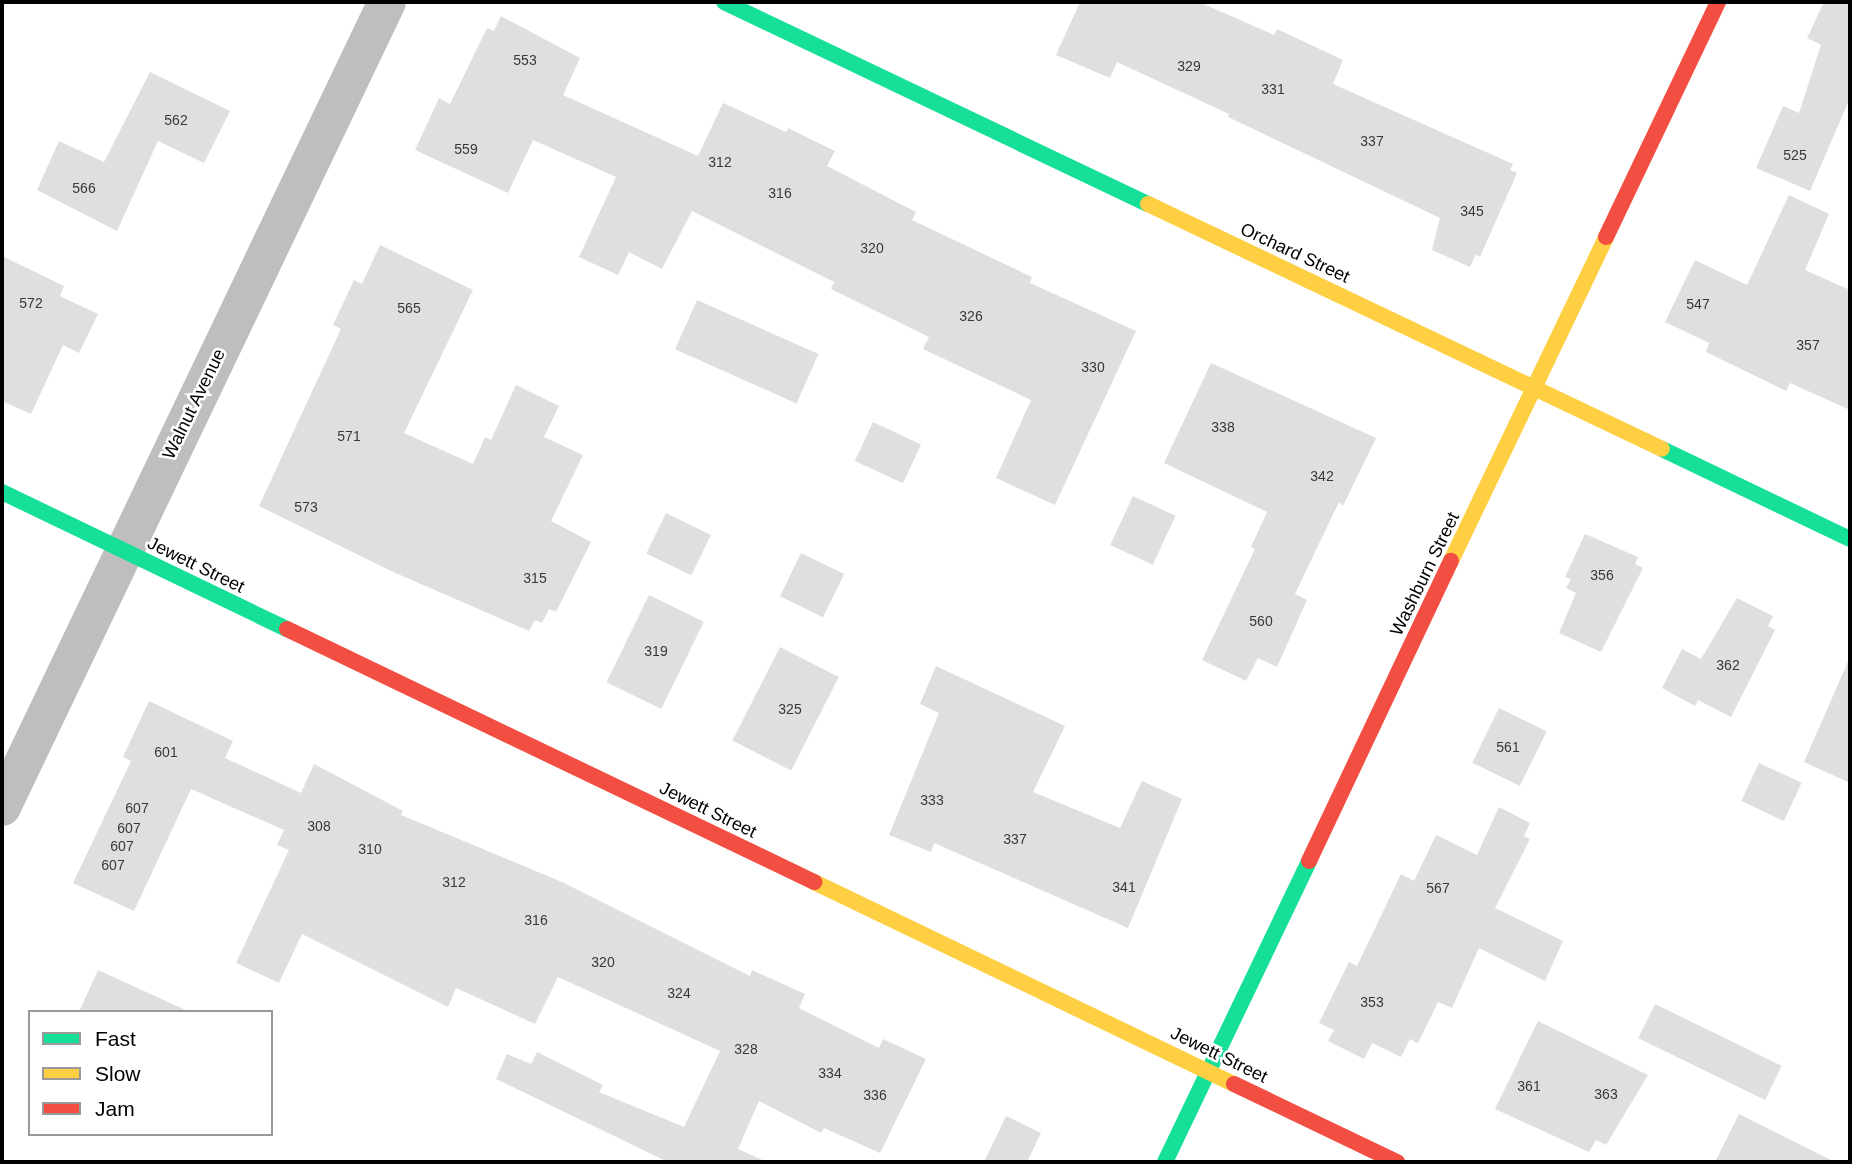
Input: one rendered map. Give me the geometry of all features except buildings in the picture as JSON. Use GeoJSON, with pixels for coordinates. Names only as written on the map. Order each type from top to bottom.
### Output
{"type":"FeatureCollection","features":[{"type":"Feature","properties":{"kind":"street","name":"Walnut Avenue"},"geometry":{"type":"LineString","coordinates":[[2,807],[387,2]]}},
{"type":"Feature","properties":{"kind":"street","name":"Orchard Street"},"geometry":{"type":"LineString","coordinates":[[724,2],[1850,539]]}},
{"type":"Feature","properties":{"kind":"street","name":"Washburn Street"},"geometry":{"type":"LineString","coordinates":[[1165,1162],[1718,2]]}},
{"type":"Feature","properties":{"kind":"street","name":"Jewett Street"},"geometry":{"type":"LineString","coordinates":[[2,492],[1397,1162]]}},
{"type":"Feature","properties":{"kind":"traffic: fast"},"geometry":{"type":"LineString","coordinates":[[724,2],[1148,204]]}},
{"type":"Feature","properties":{"kind":"traffic: fast"},"geometry":{"type":"LineString","coordinates":[[1662,449],[1850,539]]}},
{"type":"Feature","properties":{"kind":"traffic: fast"},"geometry":{"type":"LineString","coordinates":[[2,492],[287,629]]}},
{"type":"Feature","properties":{"kind":"traffic: fast"},"geometry":{"type":"LineString","coordinates":[[1165,1162],[1309,861]]}},
{"type":"Feature","properties":{"kind":"traffic: slow"},"geometry":{"type":"LineString","coordinates":[[1148,204],[1662,449]]}},
{"type":"Feature","properties":{"kind":"traffic: slow"},"geometry":{"type":"LineString","coordinates":[[1451,561],[1606,237]]}},
{"type":"Feature","properties":{"kind":"traffic: slow"},"geometry":{"type":"LineString","coordinates":[[814,882],[1234,1084]]}},
{"type":"Feature","properties":{"kind":"traffic: jam"},"geometry":{"type":"LineString","coordinates":[[1606,237],[1718,2]]}},
{"type":"Feature","properties":{"kind":"traffic: jam"},"geometry":{"type":"LineString","coordinates":[[1309,861],[1451,561]]}},
{"type":"Feature","properties":{"kind":"traffic: jam"},"geometry":{"type":"LineString","coordinates":[[287,629],[814,882]]}},
{"type":"Feature","properties":{"kind":"traffic: jam"},"geometry":{"type":"LineString","coordinates":[[1234,1084],[1397,1162]]}}]}
